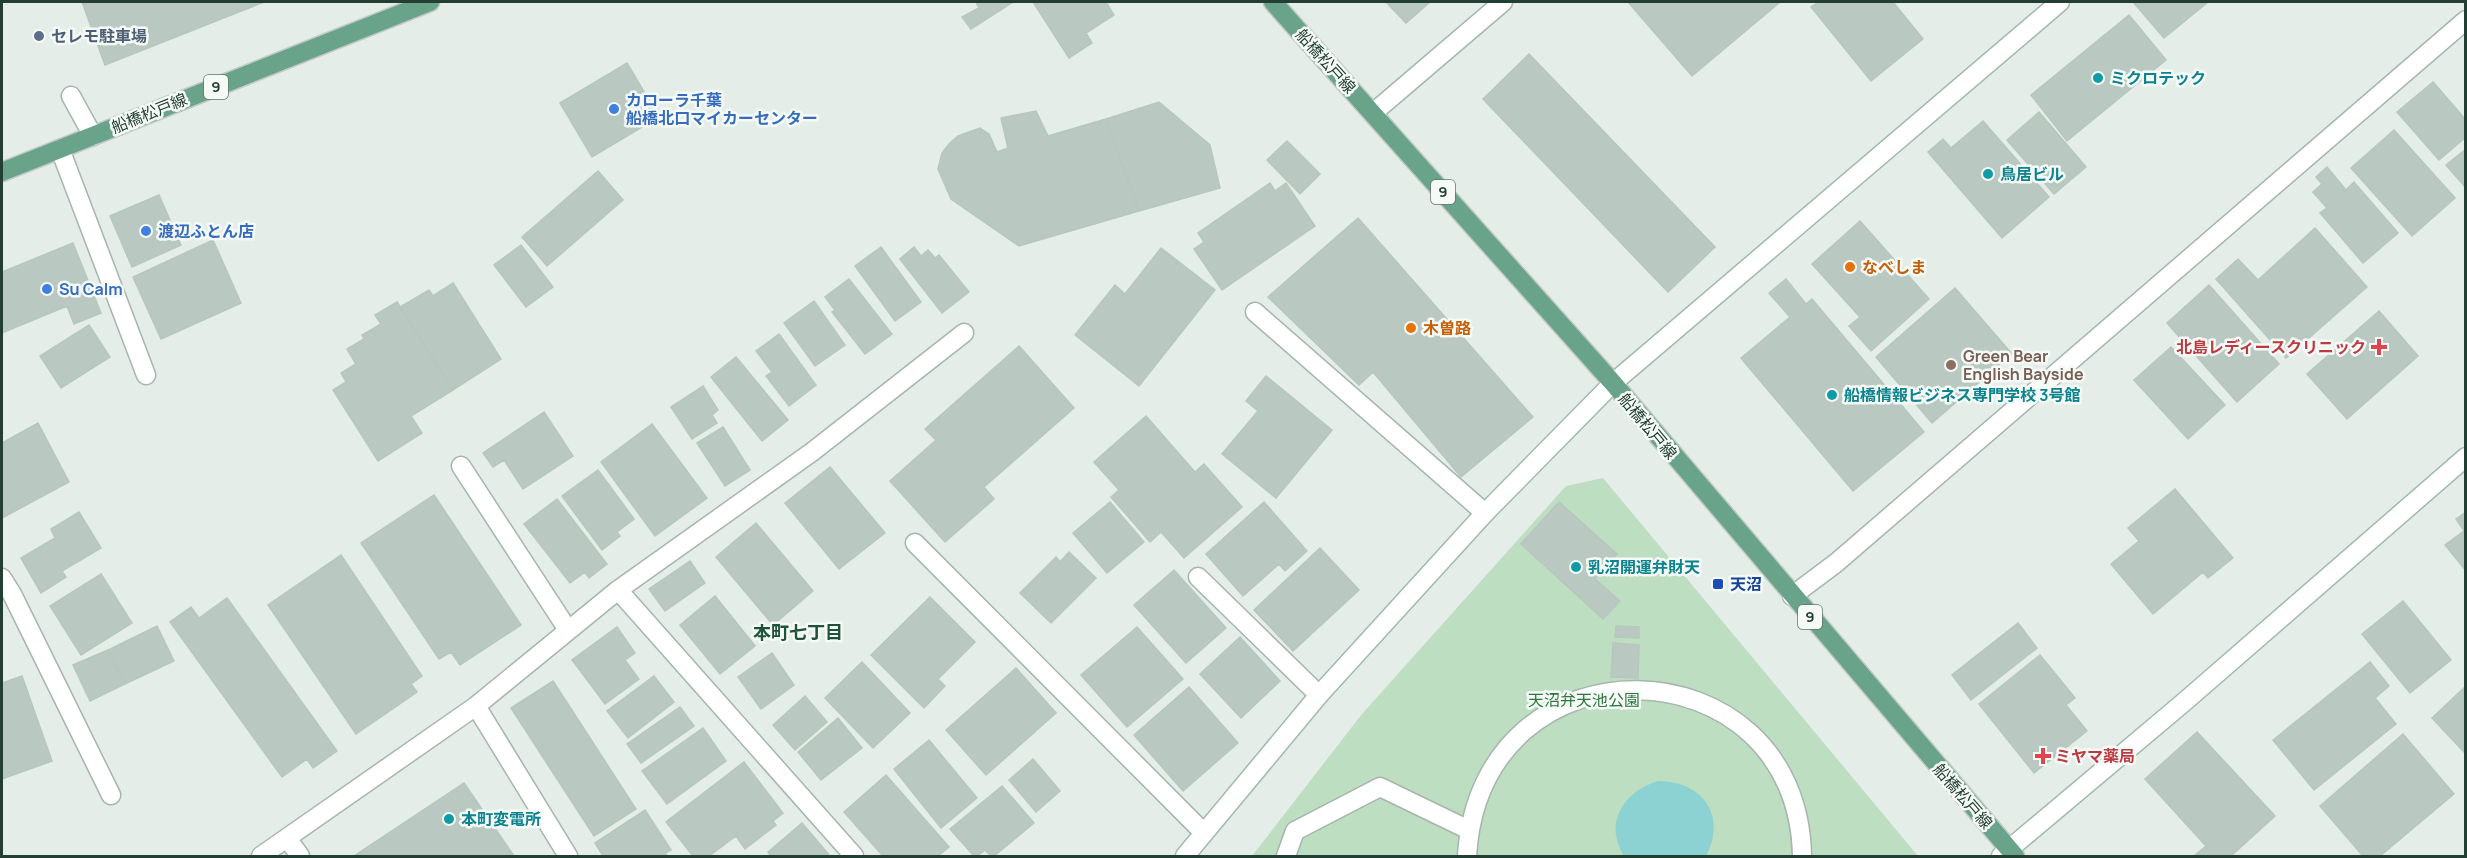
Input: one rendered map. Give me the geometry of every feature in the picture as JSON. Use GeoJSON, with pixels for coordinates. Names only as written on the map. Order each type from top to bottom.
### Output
{"type":"FeatureCollection","features":[{"type":"Feature","properties":{"kind":"main road","name":"船橋松戸線"},"geometry":{"type":"LineString","coordinates":[[2,172],[430,2]]}},
{"type":"Feature","properties":{"kind":"main road","name":"船橋松戸線"},"geometry":{"type":"LineString","coordinates":[[1273,2],[1612,383],[2008,854]]}},
{"type":"Feature","properties":{"kind":"street"},"geometry":{"type":"LineString","coordinates":[[1372,113],[1503,2]]}},
{"type":"Feature","properties":{"kind":"street"},"geometry":{"type":"LineString","coordinates":[[1185,856],[1319,694],[1485,513],[1612,383],[2060,2]]}},
{"type":"Feature","properties":{"kind":"street"},"geometry":{"type":"LineString","coordinates":[[1792,596],[1836,563],[2466,20]]}},
{"type":"Feature","properties":{"kind":"street"},"geometry":{"type":"LineString","coordinates":[[70,96],[93,136]]}},
{"type":"Feature","properties":{"kind":"street"},"geometry":{"type":"LineString","coordinates":[[60,149],[146,375]]}},
{"type":"Feature","properties":{"kind":"street"},"geometry":{"type":"LineString","coordinates":[[1255,312],[1485,513]]}},
{"type":"Feature","properties":{"kind":"street"},"geometry":{"type":"LineString","coordinates":[[261,856],[476,706],[618,590],[812,452],[964,333]]}},
{"type":"Feature","properties":{"kind":"street"},"geometry":{"type":"LineString","coordinates":[[2008,854],[2466,457]]}},
{"type":"Feature","properties":{"kind":"street"},"geometry":{"type":"LineString","coordinates":[[461,466],[568,630]]}},
{"type":"Feature","properties":{"kind":"street"},"geometry":{"type":"LineString","coordinates":[[915,543],[1203,832]]}},
{"type":"Feature","properties":{"kind":"street"},"geometry":{"type":"LineString","coordinates":[[2,578],[111,795]]}},
{"type":"Feature","properties":{"kind":"street"},"geometry":{"type":"LineString","coordinates":[[1198,578],[1319,694]]}},
{"type":"Feature","properties":{"kind":"street"},"geometry":{"type":"LineString","coordinates":[[618,590],[854,856]]}},
{"type":"Feature","properties":{"kind":"street"},"geometry":{"type":"LineString","coordinates":[[1467,856],[1474,808],[1488,776],[1508,748],[1524,731],[1553,711],[1587,696],[1622,689],[1659,691],[1688,698],[1712,708],[1733,721],[1753,738],[1779,770],[1788,788],[1800,828],[1802,856]]}},
{"type":"Feature","properties":{"kind":"street"},"geometry":{"type":"LineString","coordinates":[[476,706],[568,856]]}},
{"type":"Feature","properties":{"kind":"street"},"geometry":{"type":"LineString","coordinates":[[1286,856],[1295,831],[1380,787],[1469,830]]}},
{"type":"Feature","properties":{"kind":"street"},"geometry":{"type":"LineString","coordinates":[[287,838],[300,856]]}},
{"type":"Feature","properties":{"kind":"green space","name":"天沼弁天池公園"},"geometry":{"type":"Polygon","coordinates":[[[1603,478],[1918,856],[1252,856],[1362,714],[1566,486],[1603,478]]]}},
{"type":"Feature","properties":{"kind":"water"},"geometry":{"type":"Polygon","coordinates":[[[1658,781],[1687,787],[1707,804],[1714,827],[1706,856],[1624,856],[1618,844],[1616,832],[1620,810],[1635,792],[1658,781]]]}},
{"type":"Feature","properties":{"kind":"building"},"geometry":{"type":"Polygon","coordinates":[[[82,2],[264,2],[105,65],[82,2]]]}},
{"type":"Feature","properties":{"kind":"building"},"geometry":{"type":"Polygon","coordinates":[[[976,2],[1013,2],[971,29],[962,17],[979,8],[976,2]]]}},
{"type":"Feature","properties":{"kind":"building"},"geometry":{"type":"Polygon","coordinates":[[[1033,2],[1106,2],[1114,15],[1086,33],[1092,43],[1069,58],[1033,2]]]}},
{"type":"Feature","properties":{"kind":"building"},"geometry":{"type":"Polygon","coordinates":[[[1386,2],[1430,2],[1406,23],[1386,2]]]}},
{"type":"Feature","properties":{"kind":"building"},"geometry":{"type":"Polygon","coordinates":[[[1628,2],[1780,2],[1692,76],[1628,2]]]}},
{"type":"Feature","properties":{"kind":"building"},"geometry":{"type":"Polygon","coordinates":[[[1819,2],[1893,2],[1923,39],[1871,81],[1811,7],[1819,2]]]}},
{"type":"Feature","properties":{"kind":"building"},"geometry":{"type":"Polygon","coordinates":[[[2133,2],[2208,2],[2164,38],[2133,2]]]}},
{"type":"Feature","properties":{"kind":"building","name":"ミクロテック"},"geometry":{"type":"Polygon","coordinates":[[[2129,15],[2166,60],[2067,141],[2031,95],[2129,15]]]}},
{"type":"Feature","properties":{"kind":"building"},"geometry":{"type":"Polygon","coordinates":[[[1529,54],[1715,247],[1668,292],[1483,99],[1529,54]]]}},
{"type":"Feature","properties":{"kind":"building"},"geometry":{"type":"Polygon","coordinates":[[[627,63],[659,117],[592,157],[560,103],[627,63]]]}},
{"type":"Feature","properties":{"kind":"building"},"geometry":{"type":"Polygon","coordinates":[[[2433,82],[2466,120],[2466,137],[2439,160],[2397,112],[2433,82]]]}},
{"type":"Feature","properties":{"kind":"building"},"geometry":{"type":"Polygon","coordinates":[[[1159,102],[1210,145],[1220,188],[1139,211],[1106,119],[1159,102]]]}},
{"type":"Feature","properties":{"kind":"building"},"geometry":{"type":"Polygon","coordinates":[[[1036,111],[1048,136],[1106,119],[1139,211],[1019,246],[951,199],[938,169],[942,153],[949,144],[958,136],[980,128],[989,134],[997,152],[1008,148],[1001,118],[1036,111]]]}},
{"type":"Feature","properties":{"kind":"building"},"geometry":{"type":"Polygon","coordinates":[[[2039,112],[2086,167],[2054,194],[2007,140],[2039,112]]]}},
{"type":"Feature","properties":{"kind":"building","name":"鳥居ビル"},"geometry":{"type":"Polygon","coordinates":[[[1983,121],[2049,197],[2002,238],[1928,152],[1943,139],[1951,148],[1983,121]]]}},
{"type":"Feature","properties":{"kind":"building"},"geometry":{"type":"Polygon","coordinates":[[[2394,130],[2455,198],[2412,236],[2351,168],[2394,130]]]}},
{"type":"Feature","properties":{"kind":"building"},"geometry":{"type":"Polygon","coordinates":[[[1287,141],[1320,174],[1300,194],[1267,160],[1287,141]]]}},
{"type":"Feature","properties":{"kind":"building"},"geometry":{"type":"Polygon","coordinates":[[[2466,149],[2466,188],[2446,165],[2466,149]]]}},
{"type":"Feature","properties":{"kind":"building"},"geometry":{"type":"Polygon","coordinates":[[[2327,167],[2346,190],[2354,182],[2398,233],[2363,263],[2320,213],[2327,208],[2313,192],[2322,184],[2316,177],[2327,167]]]}},
{"type":"Feature","properties":{"kind":"building"},"geometry":{"type":"Polygon","coordinates":[[[598,171],[623,200],[547,266],[522,237],[598,171]]]}},
{"type":"Feature","properties":{"kind":"building"},"geometry":{"type":"Polygon","coordinates":[[[1270,183],[1275,191],[1286,183],[1315,226],[1222,290],[1194,249],[1204,242],[1198,233],[1270,183]]]}},
{"type":"Feature","properties":{"kind":"building","name":"渡辺ふとん店"},"geometry":{"type":"Polygon","coordinates":[[[159,195],[181,245],[132,267],[110,216],[159,195]]]}},
{"type":"Feature","properties":{"kind":"building"},"geometry":{"type":"Polygon","coordinates":[[[1358,218],[1533,417],[1461,477],[1373,372],[1359,385],[1268,297],[1358,218]]]}},
{"type":"Feature","properties":{"kind":"building"},"geometry":{"type":"Polygon","coordinates":[[[1860,221],[1929,299],[1871,351],[1849,326],[1860,317],[1812,264],[1860,221]]]}},
{"type":"Feature","properties":{"kind":"building"},"geometry":{"type":"Polygon","coordinates":[[[2315,228],[2367,287],[2286,358],[2216,279],[2238,259],[2258,280],[2315,228]]]}},
{"type":"Feature","properties":{"kind":"building"},"geometry":{"type":"Polygon","coordinates":[[[213,240],[241,303],[161,339],[133,277],[213,240]]]}},
{"type":"Feature","properties":{"kind":"building","name":"Su Calm"},"geometry":{"type":"Polygon","coordinates":[[[73,243],[101,313],[74,324],[67,306],[2,333],[2,272],[73,243]]]}},
{"type":"Feature","properties":{"kind":"building"},"geometry":{"type":"Polygon","coordinates":[[[521,245],[553,287],[526,307],[494,265],[521,245]]]}},
{"type":"Feature","properties":{"kind":"building"},"geometry":{"type":"Polygon","coordinates":[[[881,247],[921,302],[895,321],[855,266],[881,247]]]}},
{"type":"Feature","properties":{"kind":"building"},"geometry":{"type":"Polygon","coordinates":[[[914,247],[921,256],[928,250],[935,258],[939,255],[969,292],[942,313],[900,259],[914,247]]]}},
{"type":"Feature","properties":{"kind":"building"},"geometry":{"type":"Polygon","coordinates":[[[1161,248],[1215,290],[1139,386],[1075,335],[1115,285],[1125,294],[1161,248]]]}},
{"type":"Feature","properties":{"kind":"building"},"geometry":{"type":"Polygon","coordinates":[[[849,279],[892,334],[865,354],[832,312],[835,310],[825,297],[849,279]]]}},
{"type":"Feature","properties":{"kind":"building","name":"船橋情報ビジネス専門学校 3号館"},"geometry":{"type":"Polygon","coordinates":[[[1786,279],[1806,304],[1812,299],[1924,432],[1853,491],[1741,358],[1790,317],[1769,293],[1786,279]]]}},
{"type":"Feature","properties":{"kind":"building"},"geometry":{"type":"Polygon","coordinates":[[[453,283],[501,359],[453,390],[400,307],[429,290],[433,296],[453,283]]]}},
{"type":"Feature","properties":{"kind":"building"},"geometry":{"type":"Polygon","coordinates":[[[2209,285],[2279,364],[2237,402],[2167,323],[2209,285]]]}},
{"type":"Feature","properties":{"kind":"building"},"geometry":{"type":"Polygon","coordinates":[[[1955,288],[2012,354],[1932,423],[1876,357],[1955,288]]]}},
{"type":"Feature","properties":{"kind":"building"},"geometry":{"type":"Polygon","coordinates":[[[814,301],[845,345],[815,366],[784,323],[814,301]]]}},
{"type":"Feature","properties":{"kind":"building"},"geometry":{"type":"Polygon","coordinates":[[[397,302],[453,390],[411,416],[422,433],[378,461],[333,390],[346,382],[341,373],[356,364],[347,349],[364,339],[362,335],[381,324],[375,315],[397,302]]]}},
{"type":"Feature","properties":{"kind":"building"},"geometry":{"type":"Polygon","coordinates":[[[2379,311],[2418,356],[2347,419],[2307,374],[2379,311]]]}},
{"type":"Feature","properties":{"kind":"building"},"geometry":{"type":"Polygon","coordinates":[[[89,325],[110,357],[61,388],[40,356],[89,325]]]}},
{"type":"Feature","properties":{"kind":"building"},"geometry":{"type":"Polygon","coordinates":[[[779,334],[816,385],[789,406],[766,376],[772,372],[756,351],[779,334]]]}},
{"type":"Feature","properties":{"kind":"building"},"geometry":{"type":"Polygon","coordinates":[[[1019,346],[1074,408],[984,487],[994,499],[945,542],[890,481],[936,440],[925,429],[1019,346]]]}},
{"type":"Feature","properties":{"kind":"building"},"geometry":{"type":"Polygon","coordinates":[[[2171,347],[2225,405],[2188,439],[2134,380],[2171,347]]]}},
{"type":"Feature","properties":{"kind":"building"},"geometry":{"type":"Polygon","coordinates":[[[736,357],[788,420],[762,441],[711,377],[736,357]]]}},
{"type":"Feature","properties":{"kind":"building"},"geometry":{"type":"Polygon","coordinates":[[[1266,376],[1332,430],[1276,498],[1222,454],[1258,411],[1246,401],[1266,376]]]}},
{"type":"Feature","properties":{"kind":"building"},"geometry":{"type":"Polygon","coordinates":[[[703,386],[718,410],[712,415],[717,423],[692,439],[671,407],[703,386]]]}},
{"type":"Feature","properties":{"kind":"building"},"geometry":{"type":"Polygon","coordinates":[[[544,412],[573,456],[523,489],[504,460],[493,467],[483,453],[544,412]]]}},
{"type":"Feature","properties":{"kind":"building"},"geometry":{"type":"Polygon","coordinates":[[[1146,416],[1195,472],[1204,464],[1242,507],[1184,558],[1161,532],[1150,542],[1111,497],[1119,490],[1094,462],[1146,416]]]}},
{"type":"Feature","properties":{"kind":"building"},"geometry":{"type":"Polygon","coordinates":[[[38,423],[69,482],[2,518],[2,443],[38,423]]]}},
{"type":"Feature","properties":{"kind":"building"},"geometry":{"type":"Polygon","coordinates":[[[652,424],[707,498],[655,536],[601,462],[652,424]]]}},
{"type":"Feature","properties":{"kind":"building"},"geometry":{"type":"Polygon","coordinates":[[[723,427],[750,470],[725,486],[697,443],[723,427]]]}},
{"type":"Feature","properties":{"kind":"building"},"geometry":{"type":"Polygon","coordinates":[[[830,467],[885,533],[839,569],[785,503],[830,467]]]}},
{"type":"Feature","properties":{"kind":"building"},"geometry":{"type":"Polygon","coordinates":[[[598,470],[634,519],[617,532],[620,536],[602,550],[562,496],[598,470]]]}},
{"type":"Feature","properties":{"kind":"building"},"geometry":{"type":"Polygon","coordinates":[[[2175,489],[2233,558],[2208,578],[2203,572],[2153,614],[2111,564],[2139,541],[2128,528],[2175,489]]]}},
{"type":"Feature","properties":{"kind":"building"},"geometry":{"type":"Polygon","coordinates":[[[434,495],[521,625],[460,665],[451,652],[439,659],[361,543],[434,495]]]}},
{"type":"Feature","properties":{"kind":"building"},"geometry":{"type":"Polygon","coordinates":[[[557,499],[607,564],[589,578],[585,572],[570,583],[524,524],[557,499]]]}},
{"type":"Feature","properties":{"kind":"building"},"geometry":{"type":"Polygon","coordinates":[[[1110,502],[1144,542],[1107,573],[1073,533],[1110,502]]]}},
{"type":"Feature","properties":{"kind":"building"},"geometry":{"type":"Polygon","coordinates":[[[1264,502],[1307,551],[1285,571],[1279,564],[1243,596],[1206,554],[1264,502]]]}},
{"type":"Feature","properties":{"kind":"building","name":"乳沼開運弁財天"},"geometry":{"type":"Polygon","coordinates":[[[1559,502],[1617,554],[1595,579],[1620,601],[1603,619],[1521,544],[1559,502]]]}},
{"type":"Feature","properties":{"kind":"building"},"geometry":{"type":"Polygon","coordinates":[[[79,512],[101,548],[62,571],[66,577],[41,593],[21,558],[55,538],[51,529],[79,512]]]}},
{"type":"Feature","properties":{"kind":"building"},"geometry":{"type":"Polygon","coordinates":[[[2466,512],[2466,571],[2445,545],[2464,531],[2456,519],[2466,512]]]}},
{"type":"Feature","properties":{"kind":"building"},"geometry":{"type":"Polygon","coordinates":[[[756,523],[813,591],[773,625],[716,557],[756,523]]]}},
{"type":"Feature","properties":{"kind":"building"},"geometry":{"type":"Polygon","coordinates":[[[1320,548],[1359,590],[1293,651],[1254,610],[1320,548]]]}},
{"type":"Feature","properties":{"kind":"building"},"geometry":{"type":"Polygon","coordinates":[[[1069,552],[1096,578],[1051,623],[1020,593],[1056,557],[1060,562],[1069,552]]]}},
{"type":"Feature","properties":{"kind":"building"},"geometry":{"type":"Polygon","coordinates":[[[341,555],[422,676],[411,684],[417,692],[356,734],[268,605],[341,555]]]}},
{"type":"Feature","properties":{"kind":"building"},"geometry":{"type":"Polygon","coordinates":[[[690,561],[705,583],[665,611],[649,589],[690,561]]]}},
{"type":"Feature","properties":{"kind":"building"},"geometry":{"type":"Polygon","coordinates":[[[1174,570],[1226,628],[1186,663],[1134,605],[1174,570]]]}},
{"type":"Feature","properties":{"kind":"building"},"geometry":{"type":"Polygon","coordinates":[[[101,574],[132,623],[81,655],[50,606],[101,574]]]}},
{"type":"Feature","properties":{"kind":"building"},"geometry":{"type":"Polygon","coordinates":[[[715,596],[755,646],[720,674],[680,625],[715,596]]]}},
{"type":"Feature","properties":{"kind":"building"},"geometry":{"type":"Polygon","coordinates":[[[930,597],[975,642],[938,679],[945,686],[924,708],[871,655],[930,597]]]}},
{"type":"Feature","properties":{"kind":"building"},"geometry":{"type":"Polygon","coordinates":[[[227,598],[337,751],[313,768],[307,759],[282,777],[170,622],[191,607],[199,618],[227,598]]]}},
{"type":"Feature","properties":{"kind":"building"},"geometry":{"type":"Polygon","coordinates":[[[2403,601],[2451,660],[2410,693],[2362,634],[2403,601]]]}},
{"type":"Feature","properties":{"kind":"building"},"geometry":{"type":"Polygon","coordinates":[[[2018,623],[2037,648],[1971,700],[1952,675],[2018,623]]]}},
{"type":"Feature","properties":{"kind":"building"},"geometry":{"type":"Polygon","coordinates":[[[157,626],[174,661],[125,684],[108,650],[157,626]]]}},
{"type":"Feature","properties":{"kind":"building"},"geometry":{"type":"Polygon","coordinates":[[[1616,626],[1639,627],[1639,638],[1615,637],[1616,626]]]}},
{"type":"Feature","properties":{"kind":"building"},"geometry":{"type":"Polygon","coordinates":[[[617,627],[635,653],[625,660],[639,679],[605,704],[572,660],[617,627]]]}},
{"type":"Feature","properties":{"kind":"building"},"geometry":{"type":"Polygon","coordinates":[[[1137,627],[1183,679],[1127,727],[1081,675],[1137,627]]]}},
{"type":"Feature","properties":{"kind":"building"},"geometry":{"type":"Polygon","coordinates":[[[1240,637],[1280,681],[1241,718],[1200,674],[1240,637]]]}},
{"type":"Feature","properties":{"kind":"building"},"geometry":{"type":"Polygon","coordinates":[[[1613,643],[1639,645],[1638,678],[1611,677],[1613,643]]]}},
{"type":"Feature","properties":{"kind":"building"},"geometry":{"type":"Polygon","coordinates":[[[108,650],[125,684],[90,701],[73,665],[108,650]]]}},
{"type":"Feature","properties":{"kind":"building"},"geometry":{"type":"Polygon","coordinates":[[[772,653],[794,685],[761,709],[738,677],[772,653]]]}},
{"type":"Feature","properties":{"kind":"building"},"geometry":{"type":"Polygon","coordinates":[[[2040,655],[2075,698],[2066,705],[2087,731],[2034,773],[1979,704],[2040,655]]]}},
{"type":"Feature","properties":{"kind":"building"},"geometry":{"type":"Polygon","coordinates":[[[862,662],[910,713],[873,748],[825,698],[862,662]]]}},
{"type":"Feature","properties":{"kind":"building"},"geometry":{"type":"Polygon","coordinates":[[[2370,662],[2389,686],[2375,698],[2396,724],[2314,790],[2273,740],[2370,662]]]}},
{"type":"Feature","properties":{"kind":"building"},"geometry":{"type":"Polygon","coordinates":[[[1016,668],[1056,713],[986,775],[946,730],[1016,668]]]}},
{"type":"Feature","properties":{"kind":"building"},"geometry":{"type":"Polygon","coordinates":[[[22,676],[52,761],[2,779],[2,683],[22,676]]]}},
{"type":"Feature","properties":{"kind":"building"},"geometry":{"type":"Polygon","coordinates":[[[654,676],[674,702],[628,738],[607,711],[654,676]]]}},
{"type":"Feature","properties":{"kind":"building"},"geometry":{"type":"Polygon","coordinates":[[[553,681],[636,809],[594,836],[511,708],[553,681]]]}},
{"type":"Feature","properties":{"kind":"building"},"geometry":{"type":"Polygon","coordinates":[[[2466,686],[2466,754],[2432,718],[2466,686]]]}},
{"type":"Feature","properties":{"kind":"building"},"geometry":{"type":"Polygon","coordinates":[[[1189,687],[1238,743],[1183,791],[1134,735],[1189,687]]]}},
{"type":"Feature","properties":{"kind":"building"},"geometry":{"type":"Polygon","coordinates":[[[805,696],[827,722],[795,750],[773,725],[805,696]]]}},
{"type":"Feature","properties":{"kind":"building"},"geometry":{"type":"Polygon","coordinates":[[[680,707],[694,726],[641,763],[627,744],[680,707]]]}},
{"type":"Feature","properties":{"kind":"building"},"geometry":{"type":"Polygon","coordinates":[[[838,718],[862,748],[821,780],[798,752],[838,718]]]}},
{"type":"Feature","properties":{"kind":"building"},"geometry":{"type":"Polygon","coordinates":[[[703,728],[726,761],[667,804],[642,771],[703,728]]]}},
{"type":"Feature","properties":{"kind":"building"},"geometry":{"type":"Polygon","coordinates":[[[2197,732],[2275,816],[2231,856],[2194,856],[2206,846],[2145,779],[2197,732]]]}},
{"type":"Feature","properties":{"kind":"building"},"geometry":{"type":"Polygon","coordinates":[[[2403,734],[2454,794],[2380,856],[2363,856],[2320,806],[2403,734]]]}},
{"type":"Feature","properties":{"kind":"building"},"geometry":{"type":"Polygon","coordinates":[[[929,740],[977,798],[941,828],[894,769],[929,740]]]}},
{"type":"Feature","properties":{"kind":"building"},"geometry":{"type":"Polygon","coordinates":[[[1033,759],[1060,791],[1036,812],[1009,780],[1033,759]]]}},
{"type":"Feature","properties":{"kind":"building"},"geometry":{"type":"Polygon","coordinates":[[[744,762],[783,813],[773,821],[776,825],[745,849],[736,836],[709,856],[693,856],[666,822],[744,762]]]}},
{"type":"Feature","properties":{"kind":"building"},"geometry":{"type":"Polygon","coordinates":[[[886,775],[949,847],[938,856],[883,856],[844,812],[886,775]]]}},
{"type":"Feature","properties":{"kind":"building","name":"本町変電所"},"geometry":{"type":"Polygon","coordinates":[[[464,783],[514,856],[354,856],[464,783]]]}},
{"type":"Feature","properties":{"kind":"building"},"geometry":{"type":"Polygon","coordinates":[[[1002,786],[1034,823],[994,856],[985,850],[974,856],[950,829],[1002,786]]]}},
{"type":"Feature","properties":{"kind":"building"},"geometry":{"type":"Polygon","coordinates":[[[645,810],[671,850],[665,853],[667,856],[603,856],[595,843],[645,810]]]}},
{"type":"Feature","properties":{"kind":"building"},"geometry":{"type":"Polygon","coordinates":[[[802,823],[830,856],[771,856],[768,852],[802,823]]]}},
{"type":"Feature","properties":{"kind":"place","name":"セレモ駐車場"},"geometry":{"type":"Point","coordinates":[39,36]}},
{"type":"Feature","properties":{"kind":"place","name":"ミクロテック"},"geometry":{"type":"Point","coordinates":[2098,78]}},
{"type":"Feature","properties":{"kind":"place","name":"カローラ千葉 船橋北口マイカーセンター"},"geometry":{"type":"Point","coordinates":[614,109]}},
{"type":"Feature","properties":{"kind":"place","name":"鳥居ビル"},"geometry":{"type":"Point","coordinates":[1988,174]}},
{"type":"Feature","properties":{"kind":"place","name":"渡辺ふとん店"},"geometry":{"type":"Point","coordinates":[146,231]}},
{"type":"Feature","properties":{"kind":"place","name":"なべしま"},"geometry":{"type":"Point","coordinates":[1850,267]}},
{"type":"Feature","properties":{"kind":"place","name":"Su Calm"},"geometry":{"type":"Point","coordinates":[47,289]}},
{"type":"Feature","properties":{"kind":"place","name":"木曽路"},"geometry":{"type":"Point","coordinates":[1411,328]}},
{"type":"Feature","properties":{"kind":"place","name":"北島レディースクリニック"},"geometry":{"type":"Point","coordinates":[2379,347]}},
{"type":"Feature","properties":{"kind":"place","name":"Green Bear English Bayside"},"geometry":{"type":"Point","coordinates":[1951,365]}},
{"type":"Feature","properties":{"kind":"place","name":"船橋情報ビジネス専門学校 3号館"},"geometry":{"type":"Point","coordinates":[1832,395]}},
{"type":"Feature","properties":{"kind":"place","name":"乳沼開運弁財天"},"geometry":{"type":"Point","coordinates":[1576,567]}},
{"type":"Feature","properties":{"kind":"place","name":"天沼"},"geometry":{"type":"Point","coordinates":[1718,584]}},
{"type":"Feature","properties":{"kind":"place","name":"ミヤマ薬局"},"geometry":{"type":"Point","coordinates":[2043,756]}},
{"type":"Feature","properties":{"kind":"place","name":"本町変電所"},"geometry":{"type":"Point","coordinates":[449,819]}},
{"type":"Feature","properties":{"kind":"district","name":"本町七丁目"},"geometry":{"type":"Point","coordinates":[798,633]}}]}
